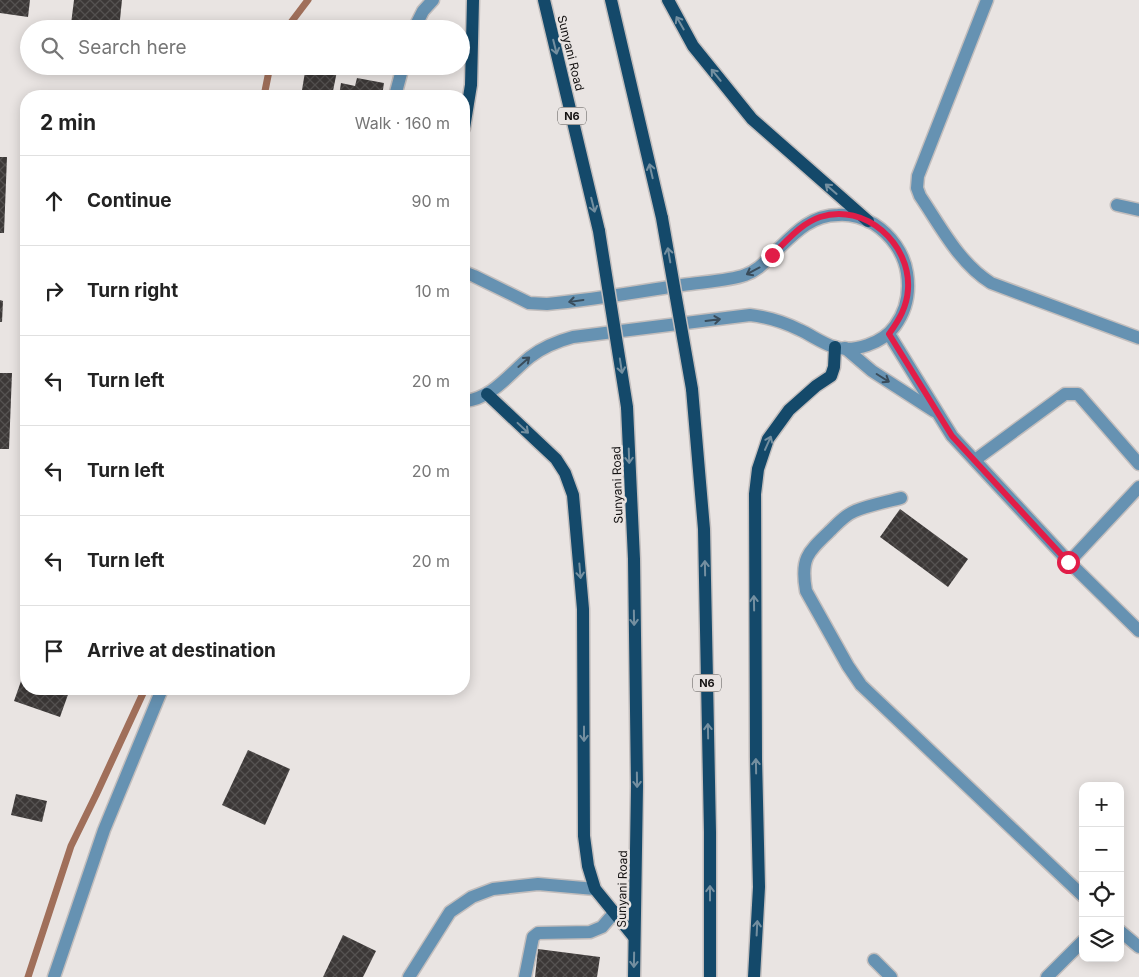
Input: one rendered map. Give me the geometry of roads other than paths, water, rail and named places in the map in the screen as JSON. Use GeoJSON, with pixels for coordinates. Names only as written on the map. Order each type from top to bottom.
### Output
{"type":"FeatureCollection","features":[{"type":"Feature","properties":{"kind":"main road"},"geometry":{"type":"LineString","coordinates":[[470,91],[473,0]]}},
{"type":"Feature","properties":{"kind":"main road","name":"Sunyani Road"},"geometry":{"type":"LineString","coordinates":[[544,0],[599,231],[627,407],[634,558],[637,786],[634,977]]}},
{"type":"Feature","properties":{"kind":"main road","name":"N6"},"geometry":{"type":"LineString","coordinates":[[610,0],[662,218],[692,390],[704,530],[710,832],[710,977]]}},
{"type":"Feature","properties":{"kind":"main road"},"geometry":{"type":"LineString","coordinates":[[668,0],[693,46],[752,119],[868,221]]}},
{"type":"Feature","properties":{"kind":"main road"},"geometry":{"type":"LineString","coordinates":[[754,977],[759,887],[754,494],[758,469],[768,439],[789,410],[816,386],[831,376],[840,348]]}},
{"type":"Feature","properties":{"kind":"main road"},"geometry":{"type":"LineString","coordinates":[[487,394],[556,459],[565,473],[573,495],[583,609],[584,836],[588,866],[595,889],[634,937]]}},
{"type":"Feature","properties":{"kind":"street"},"geometry":{"type":"LineString","coordinates":[[418,20],[423,11],[433,0]]}},
{"type":"Feature","properties":{"kind":"street"},"geometry":{"type":"LineString","coordinates":[[987,0],[918,176],[917,188],[920,196],[964,261],[977,274],[991,283],[1139,338]]}},
{"type":"Feature","properties":{"kind":"street"},"geometry":{"type":"LineString","coordinates":[[397,90],[401,75]]}},
{"type":"Feature","properties":{"kind":"street"},"geometry":{"type":"LineString","coordinates":[[1116,205],[1139,210]]}},
{"type":"Feature","properties":{"kind":"street"},"geometry":{"type":"LineString","coordinates":[[470,274],[529,303],[547,304],[745,275],[760,267],[805,224],[829,215],[842,215],[868,221],[882,230],[894,242],[902,256],[907,272],[908,289],[906,305],[899,320],[889,334],[873,345],[840,348]]}},
{"type":"Feature","properties":{"kind":"street"},"geometry":{"type":"LineString","coordinates":[[470,401],[495,389],[532,355],[573,337],[750,314],[780,321],[840,348],[936,412]]}},
{"type":"Feature","properties":{"kind":"street"},"geometry":{"type":"LineString","coordinates":[[889,334],[952,436],[1068,562],[1139,631]]}},
{"type":"Feature","properties":{"kind":"street"},"geometry":{"type":"LineString","coordinates":[[975,460],[1065,394],[1078,394],[1139,464]]}},
{"type":"Feature","properties":{"kind":"street"},"geometry":{"type":"LineString","coordinates":[[1068,562],[1139,487]]}},
{"type":"Feature","properties":{"kind":"street"},"geometry":{"type":"LineString","coordinates":[[901,498],[855,511],[845,516],[809,552],[804,565],[806,591],[848,666],[862,685],[1079,892]]}},
{"type":"Feature","properties":{"kind":"street"},"geometry":{"type":"LineString","coordinates":[[54,977],[104,830],[160,695]]}},
{"type":"Feature","properties":{"kind":"street"},"geometry":{"type":"LineString","coordinates":[[409,977],[450,912],[472,898],[493,889],[538,884],[595,889]]}},
{"type":"Feature","properties":{"kind":"street"},"geometry":{"type":"LineString","coordinates":[[525,977],[533,937],[538,933],[590,932],[602,927],[615,912]]}},
{"type":"Feature","properties":{"kind":"street"},"geometry":{"type":"LineString","coordinates":[[1124,934],[1139,948]]}},
{"type":"Feature","properties":{"kind":"street"},"geometry":{"type":"LineString","coordinates":[[1047,977],[1079,945]]}},
{"type":"Feature","properties":{"kind":"street"},"geometry":{"type":"LineString","coordinates":[[874,960],[891,977]]}},
{"type":"Feature","properties":{"kind":"waterway"},"geometry":{"type":"LineString","coordinates":[[293,20],[308,0]]}},
{"type":"Feature","properties":{"kind":"waterway"},"geometry":{"type":"LineString","coordinates":[[265,90],[268,75]]}},
{"type":"Feature","properties":{"kind":"waterway"},"geometry":{"type":"LineString","coordinates":[[28,977],[71,846],[142,695]]}}]}
